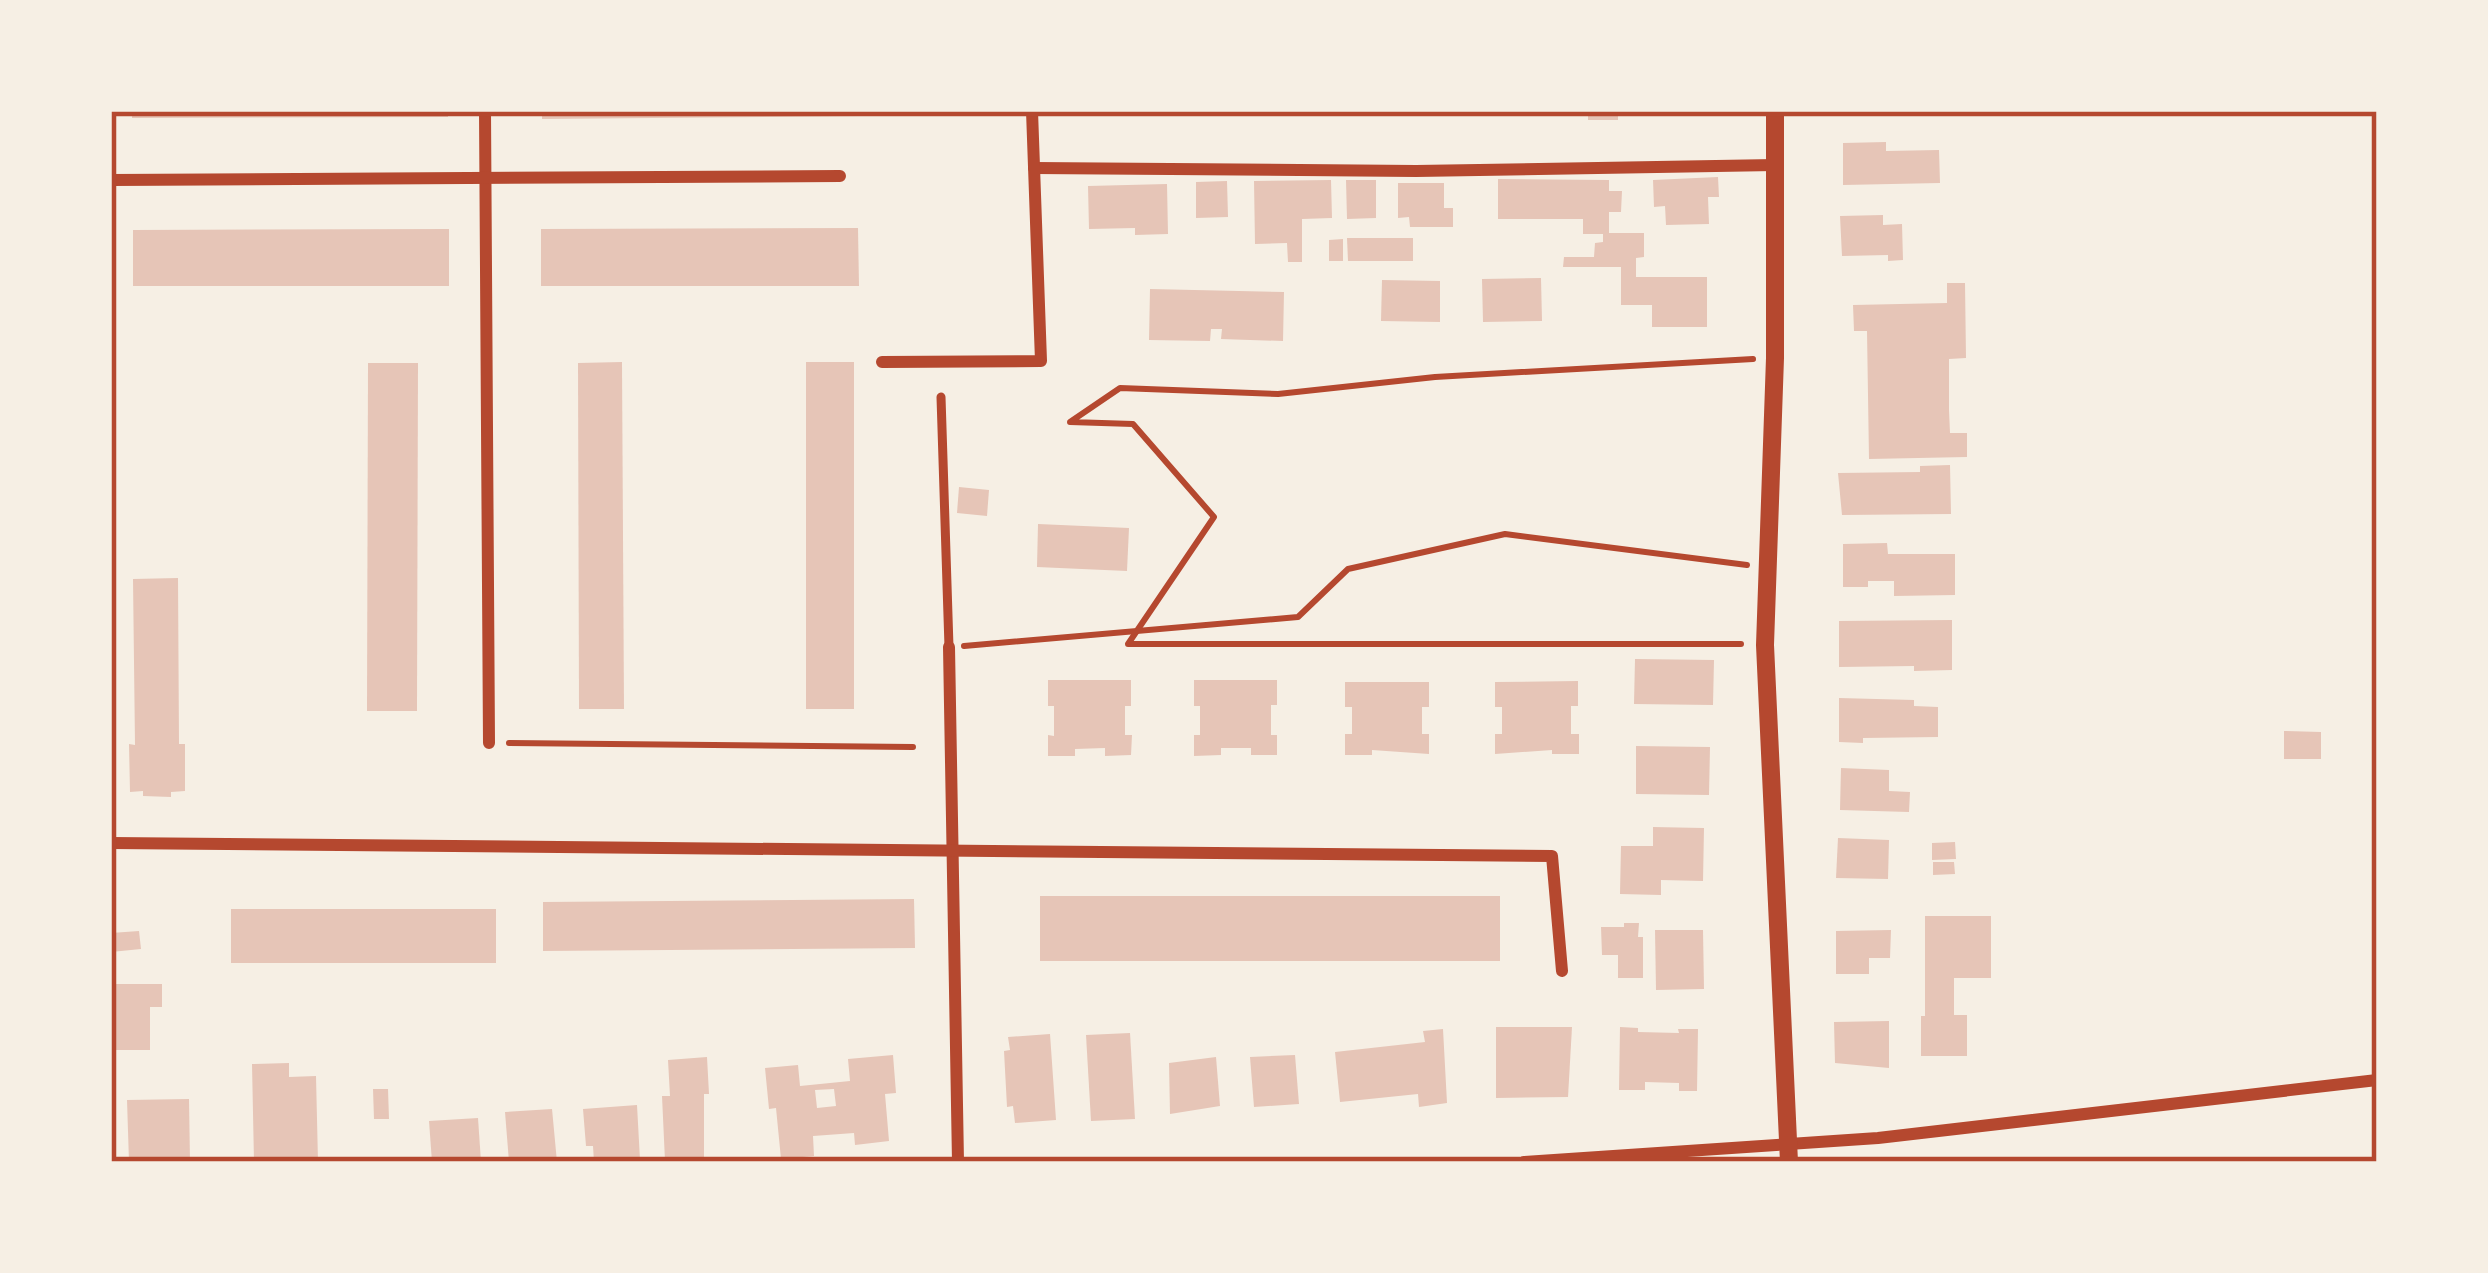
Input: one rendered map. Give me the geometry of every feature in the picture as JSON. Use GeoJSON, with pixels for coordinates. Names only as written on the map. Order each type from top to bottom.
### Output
{"type":"FeatureCollection","features":[{"type":"Feature","properties":{"kind":"main road"},"geometry":{"type":"LineString","coordinates":[[1775,111],[1766,645],[1788,1153]]}},
{"type":"Feature","properties":{"kind":"street"},"geometry":{"type":"LineString","coordinates":[[485,111],[489,743]]}},
{"type":"Feature","properties":{"kind":"street"},"geometry":{"type":"LineString","coordinates":[[881,362],[1041,361],[1032,111]]}},
{"type":"Feature","properties":{"kind":"street"},"geometry":{"type":"LineString","coordinates":[[1034,168],[1416,171],[1775,165]]}},
{"type":"Feature","properties":{"kind":"street"},"geometry":{"type":"LineString","coordinates":[[111,180],[840,176]]}},
{"type":"Feature","properties":{"kind":"street"},"geometry":{"type":"LineString","coordinates":[[941,398],[958,1162]]}},
{"type":"Feature","properties":{"kind":"street"},"geometry":{"type":"LineString","coordinates":[[111,843],[1552,856],[1562,970]]}},
{"type":"Feature","properties":{"kind":"street"},"geometry":{"type":"LineString","coordinates":[[1524,1162],[1788,1153],[1878,1138],[2377,1080]]}},
{"type":"Feature","properties":{"kind":"path"},"geometry":{"type":"LineString","coordinates":[[1766,645],[1128,644],[1214,517],[1132,424],[1070,422],[1120,388],[1278,394],[1435,377],[1774,358]]}},
{"type":"Feature","properties":{"kind":"path"},"geometry":{"type":"LineString","coordinates":[[949,647],[1298,616],[1348,569],[1505,534],[1768,568]]}},
{"type":"Feature","properties":{"kind":"path"},"geometry":{"type":"LineString","coordinates":[[489,743],[914,747]]}},
{"type":"Feature","properties":{"kind":"building"},"geometry":{"type":"Polygon","coordinates":[[[132,111],[448,111],[448,117],[132,118],[132,111]]]}},
{"type":"Feature","properties":{"kind":"building"},"geometry":{"type":"Polygon","coordinates":[[[542,111],[858,111],[858,116],[542,119],[542,111]]]}},
{"type":"Feature","properties":{"kind":"building"},"geometry":{"type":"Polygon","coordinates":[[[1212,111],[1254,111],[1254,115],[1212,116],[1212,111]]]}},
{"type":"Feature","properties":{"kind":"building"},"geometry":{"type":"Polygon","coordinates":[[[1385,111],[1449,111],[1449,115],[1385,116],[1385,111]]]}},
{"type":"Feature","properties":{"kind":"building"},"geometry":{"type":"Polygon","coordinates":[[[1588,111],[1618,111],[1618,120],[1588,120],[1588,111]]]}},
{"type":"Feature","properties":{"kind":"building"},"geometry":{"type":"Polygon","coordinates":[[[1886,142],[1886,151],[1939,150],[1940,183],[1843,185],[1843,143],[1886,142]]]}},
{"type":"Feature","properties":{"kind":"building"},"geometry":{"type":"Polygon","coordinates":[[[1718,177],[1719,197],[1708,197],[1709,224],[1666,225],[1665,206],[1654,207],[1653,180],[1718,177]]]}},
{"type":"Feature","properties":{"kind":"building"},"geometry":{"type":"Polygon","coordinates":[[[1498,179],[1609,180],[1609,191],[1622,191],[1621,212],[1609,212],[1609,233],[1644,233],[1644,257],[1636,258],[1636,277],[1707,277],[1707,327],[1652,327],[1652,305],[1621,305],[1621,267],[1563,267],[1564,257],[1594,257],[1595,243],[1603,242],[1603,234],[1583,234],[1583,219],[1498,219],[1498,179]]]}},
{"type":"Feature","properties":{"kind":"building"},"geometry":{"type":"Polygon","coordinates":[[[1331,180],[1332,218],[1302,219],[1302,262],[1288,262],[1287,243],[1255,244],[1254,181],[1331,180]]]}},
{"type":"Feature","properties":{"kind":"building"},"geometry":{"type":"Polygon","coordinates":[[[1346,180],[1376,180],[1376,218],[1347,219],[1346,180]]]}},
{"type":"Feature","properties":{"kind":"building"},"geometry":{"type":"Polygon","coordinates":[[[1227,181],[1228,217],[1196,218],[1196,182],[1227,181]]]}},
{"type":"Feature","properties":{"kind":"building"},"geometry":{"type":"Polygon","coordinates":[[[1398,183],[1444,183],[1444,208],[1453,208],[1453,227],[1410,227],[1409,217],[1398,218],[1398,183]]]}},
{"type":"Feature","properties":{"kind":"building"},"geometry":{"type":"Polygon","coordinates":[[[1167,184],[1168,234],[1135,235],[1135,228],[1089,229],[1088,186],[1167,184]]]}},
{"type":"Feature","properties":{"kind":"building"},"geometry":{"type":"Polygon","coordinates":[[[1883,215],[1883,225],[1902,224],[1903,260],[1888,261],[1888,255],[1842,256],[1840,216],[1883,215]]]}},
{"type":"Feature","properties":{"kind":"building"},"geometry":{"type":"Polygon","coordinates":[[[858,228],[859,286],[541,286],[541,229],[858,228]]]}},
{"type":"Feature","properties":{"kind":"building"},"geometry":{"type":"Polygon","coordinates":[[[449,229],[449,286],[133,286],[133,230],[449,229]]]}},
{"type":"Feature","properties":{"kind":"building"},"geometry":{"type":"Polygon","coordinates":[[[1347,238],[1413,238],[1413,261],[1348,261],[1347,238]]]}},
{"type":"Feature","properties":{"kind":"building"},"geometry":{"type":"Polygon","coordinates":[[[1343,239],[1343,261],[1329,261],[1329,240],[1343,239]]]}},
{"type":"Feature","properties":{"kind":"building"},"geometry":{"type":"Polygon","coordinates":[[[1541,278],[1542,321],[1483,322],[1482,279],[1541,278]]]}},
{"type":"Feature","properties":{"kind":"building"},"geometry":{"type":"Polygon","coordinates":[[[1382,280],[1440,281],[1440,322],[1381,321],[1382,280]]]}},
{"type":"Feature","properties":{"kind":"building"},"geometry":{"type":"Polygon","coordinates":[[[1947,283],[1965,283],[1966,358],[1949,359],[1949,410],[1950,433],[1967,433],[1967,457],[1869,459],[1867,331],[1854,331],[1853,305],[1947,303],[1947,283]]]}},
{"type":"Feature","properties":{"kind":"building"},"geometry":{"type":"Polygon","coordinates":[[[1150,289],[1284,292],[1283,341],[1221,339],[1222,329],[1211,329],[1210,341],[1149,340],[1150,289]]]}},
{"type":"Feature","properties":{"kind":"building"},"geometry":{"type":"Polygon","coordinates":[[[622,362],[624,709],[579,709],[578,363],[622,362]]]}},
{"type":"Feature","properties":{"kind":"building"},"geometry":{"type":"Polygon","coordinates":[[[806,362],[854,362],[854,709],[806,709],[806,362]]]}},
{"type":"Feature","properties":{"kind":"building"},"geometry":{"type":"Polygon","coordinates":[[[368,363],[418,363],[417,711],[367,711],[368,363]]]}},
{"type":"Feature","properties":{"kind":"building"},"geometry":{"type":"Polygon","coordinates":[[[1950,465],[1951,514],[1842,515],[1838,473],[1920,472],[1920,466],[1950,465]]]}},
{"type":"Feature","properties":{"kind":"building"},"geometry":{"type":"Polygon","coordinates":[[[959,487],[989,490],[987,516],[957,513],[959,487]]]}},
{"type":"Feature","properties":{"kind":"building"},"geometry":{"type":"Polygon","coordinates":[[[1038,524],[1129,528],[1127,571],[1037,567],[1038,524]]]}},
{"type":"Feature","properties":{"kind":"building"},"geometry":{"type":"Polygon","coordinates":[[[1887,543],[1888,554],[1955,554],[1955,595],[1894,596],[1894,581],[1843,587],[1843,544],[1887,543]]]}},
{"type":"Feature","properties":{"kind":"building"},"geometry":{"type":"Polygon","coordinates":[[[178,578],[179,744],[185,744],[185,791],[171,792],[171,797],[143,796],[143,791],[130,792],[129,744],[135,745],[133,579],[178,578]]]}},
{"type":"Feature","properties":{"kind":"building"},"geometry":{"type":"Polygon","coordinates":[[[1952,620],[1952,670],[1839,667],[1839,621],[1952,620]]]}},
{"type":"Feature","properties":{"kind":"building"},"geometry":{"type":"Polygon","coordinates":[[[1635,659],[1714,660],[1713,705],[1634,704],[1635,659]]]}},
{"type":"Feature","properties":{"kind":"building"},"geometry":{"type":"Polygon","coordinates":[[[1048,680],[1131,680],[1125,735],[1132,735],[1131,755],[1105,756],[1105,748],[1075,749],[1075,756],[1048,756],[1054,706],[1048,706],[1048,680]]]}},
{"type":"Feature","properties":{"kind":"building"},"geometry":{"type":"Polygon","coordinates":[[[1194,680],[1277,680],[1271,735],[1277,735],[1277,755],[1251,755],[1251,748],[1221,748],[1221,755],[1194,756],[1200,706],[1194,706],[1194,680]]]}},
{"type":"Feature","properties":{"kind":"building"},"geometry":{"type":"Polygon","coordinates":[[[1578,681],[1578,706],[1571,706],[1571,734],[1579,734],[1579,754],[1552,754],[1552,750],[1495,754],[1495,734],[1502,734],[1502,707],[1495,707],[1495,682],[1578,681]]]}},
{"type":"Feature","properties":{"kind":"building"},"geometry":{"type":"Polygon","coordinates":[[[1345,682],[1429,682],[1429,707],[1422,707],[1422,734],[1429,734],[1429,754],[1372,750],[1372,755],[1345,755],[1345,734],[1352,734],[1352,707],[1345,707],[1345,682]]]}},
{"type":"Feature","properties":{"kind":"building"},"geometry":{"type":"Polygon","coordinates":[[[1839,698],[1914,700],[1914,706],[1938,707],[1938,737],[1839,742],[1839,698]]]}},
{"type":"Feature","properties":{"kind":"building"},"geometry":{"type":"Polygon","coordinates":[[[2284,731],[2321,732],[2321,759],[2284,759],[2284,731]]]}},
{"type":"Feature","properties":{"kind":"building"},"geometry":{"type":"Polygon","coordinates":[[[1636,746],[1710,747],[1709,795],[1636,794],[1636,746]]]}},
{"type":"Feature","properties":{"kind":"building"},"geometry":{"type":"Polygon","coordinates":[[[1841,768],[1889,770],[1889,791],[1910,792],[1909,812],[1840,810],[1841,768]]]}},
{"type":"Feature","properties":{"kind":"building"},"geometry":{"type":"Polygon","coordinates":[[[1653,827],[1704,828],[1703,881],[1661,880],[1661,895],[1620,894],[1621,846],[1653,846],[1653,827]]]}},
{"type":"Feature","properties":{"kind":"building"},"geometry":{"type":"Polygon","coordinates":[[[1838,838],[1889,840],[1888,879],[1836,878],[1838,838]]]}},
{"type":"Feature","properties":{"kind":"building"},"geometry":{"type":"Polygon","coordinates":[[[1955,842],[1956,859],[1932,860],[1932,843],[1955,842]]]}},
{"type":"Feature","properties":{"kind":"building"},"geometry":{"type":"Polygon","coordinates":[[[1933,862],[1954,862],[1955,874],[1933,875],[1933,862]]]}},
{"type":"Feature","properties":{"kind":"building"},"geometry":{"type":"Polygon","coordinates":[[[1040,896],[1500,896],[1500,961],[1040,961],[1040,896]]]}},
{"type":"Feature","properties":{"kind":"building"},"geometry":{"type":"Polygon","coordinates":[[[914,899],[915,948],[543,951],[543,902],[914,899]]]}},
{"type":"Feature","properties":{"kind":"building"},"geometry":{"type":"Polygon","coordinates":[[[231,909],[496,909],[496,963],[231,963],[231,909]]]}},
{"type":"Feature","properties":{"kind":"building"},"geometry":{"type":"Polygon","coordinates":[[[1925,916],[1991,916],[1991,978],[1954,978],[1954,1015],[1967,1015],[1967,1056],[1921,1056],[1925,916]]]}},
{"type":"Feature","properties":{"kind":"building"},"geometry":{"type":"Polygon","coordinates":[[[1624,923],[1639,923],[1643,978],[1618,978],[1618,955],[1602,955],[1601,927],[1624,927],[1624,923]]]}},
{"type":"Feature","properties":{"kind":"building"},"geometry":{"type":"Polygon","coordinates":[[[1655,930],[1703,930],[1704,989],[1656,990],[1655,930]]]}},
{"type":"Feature","properties":{"kind":"building"},"geometry":{"type":"Polygon","coordinates":[[[1891,930],[1890,958],[1869,958],[1869,974],[1836,974],[1836,931],[1891,930]]]}},
{"type":"Feature","properties":{"kind":"building"},"geometry":{"type":"Polygon","coordinates":[[[139,931],[141,949],[111,952],[111,933],[139,931]]]}},
{"type":"Feature","properties":{"kind":"building"},"geometry":{"type":"Polygon","coordinates":[[[111,984],[162,984],[162,1007],[150,1007],[150,1050],[111,1050],[111,984]]]}},
{"type":"Feature","properties":{"kind":"building"},"geometry":{"type":"Polygon","coordinates":[[[1889,1021],[1889,1068],[1835,1063],[1834,1022],[1889,1021]]]}},
{"type":"Feature","properties":{"kind":"building"},"geometry":{"type":"Polygon","coordinates":[[[1496,1027],[1572,1027],[1568,1097],[1496,1098],[1496,1027]]]}},
{"type":"Feature","properties":{"kind":"building"},"geometry":{"type":"Polygon","coordinates":[[[1620,1027],[1638,1028],[1638,1032],[1698,1029],[1697,1091],[1679,1091],[1679,1083],[1645,1082],[1645,1090],[1619,1090],[1620,1027]]]}},
{"type":"Feature","properties":{"kind":"building"},"geometry":{"type":"Polygon","coordinates":[[[1443,1029],[1447,1103],[1419,1107],[1418,1094],[1340,1102],[1335,1052],[1425,1042],[1423,1031],[1443,1029]]]}},
{"type":"Feature","properties":{"kind":"building"},"geometry":{"type":"Polygon","coordinates":[[[1130,1033],[1135,1119],[1091,1121],[1086,1035],[1130,1033]]]}},
{"type":"Feature","properties":{"kind":"building"},"geometry":{"type":"Polygon","coordinates":[[[1050,1034],[1056,1120],[1015,1123],[1013,1106],[1007,1107],[1004,1051],[1010,1050],[1008,1037],[1050,1034]]]}},
{"type":"Feature","properties":{"kind":"building"},"geometry":{"type":"Polygon","coordinates":[[[893,1055],[896,1093],[885,1094],[889,1141],[855,1145],[854,1133],[813,1136],[814,1156],[781,1159],[776,1108],[769,1109],[765,1068],[798,1065],[800,1086],[850,1081],[848,1059],[893,1055]],[[834,1089],[815,1090],[817,1108],[836,1106],[834,1089]]]}},
{"type":"Feature","properties":{"kind":"building"},"geometry":{"type":"Polygon","coordinates":[[[1295,1055],[1299,1104],[1254,1107],[1250,1057],[1295,1055]]]}},
{"type":"Feature","properties":{"kind":"building"},"geometry":{"type":"Polygon","coordinates":[[[707,1057],[704,1159],[665,1161],[662,1096],[670,1096],[668,1060],[707,1057]]]}},
{"type":"Feature","properties":{"kind":"building"},"geometry":{"type":"Polygon","coordinates":[[[1216,1057],[1220,1106],[1170,1114],[1169,1063],[1216,1057]]]}},
{"type":"Feature","properties":{"kind":"building"},"geometry":{"type":"Polygon","coordinates":[[[289,1063],[289,1077],[316,1076],[318,1162],[254,1162],[252,1064],[289,1063]]]}},
{"type":"Feature","properties":{"kind":"building"},"geometry":{"type":"Polygon","coordinates":[[[373,1089],[388,1089],[389,1119],[374,1119],[373,1089]]]}},
{"type":"Feature","properties":{"kind":"building"},"geometry":{"type":"Polygon","coordinates":[[[189,1099],[190,1162],[129,1162],[127,1100],[189,1099]]]}},
{"type":"Feature","properties":{"kind":"building"},"geometry":{"type":"Polygon","coordinates":[[[637,1105],[640,1160],[594,1162],[593,1146],[586,1146],[583,1109],[637,1105]]]}},
{"type":"Feature","properties":{"kind":"building"},"geometry":{"type":"Polygon","coordinates":[[[552,1109],[557,1162],[509,1162],[505,1112],[552,1109]]]}},
{"type":"Feature","properties":{"kind":"building"},"geometry":{"type":"Polygon","coordinates":[[[478,1118],[481,1162],[432,1162],[429,1121],[478,1118]]]}}]}
